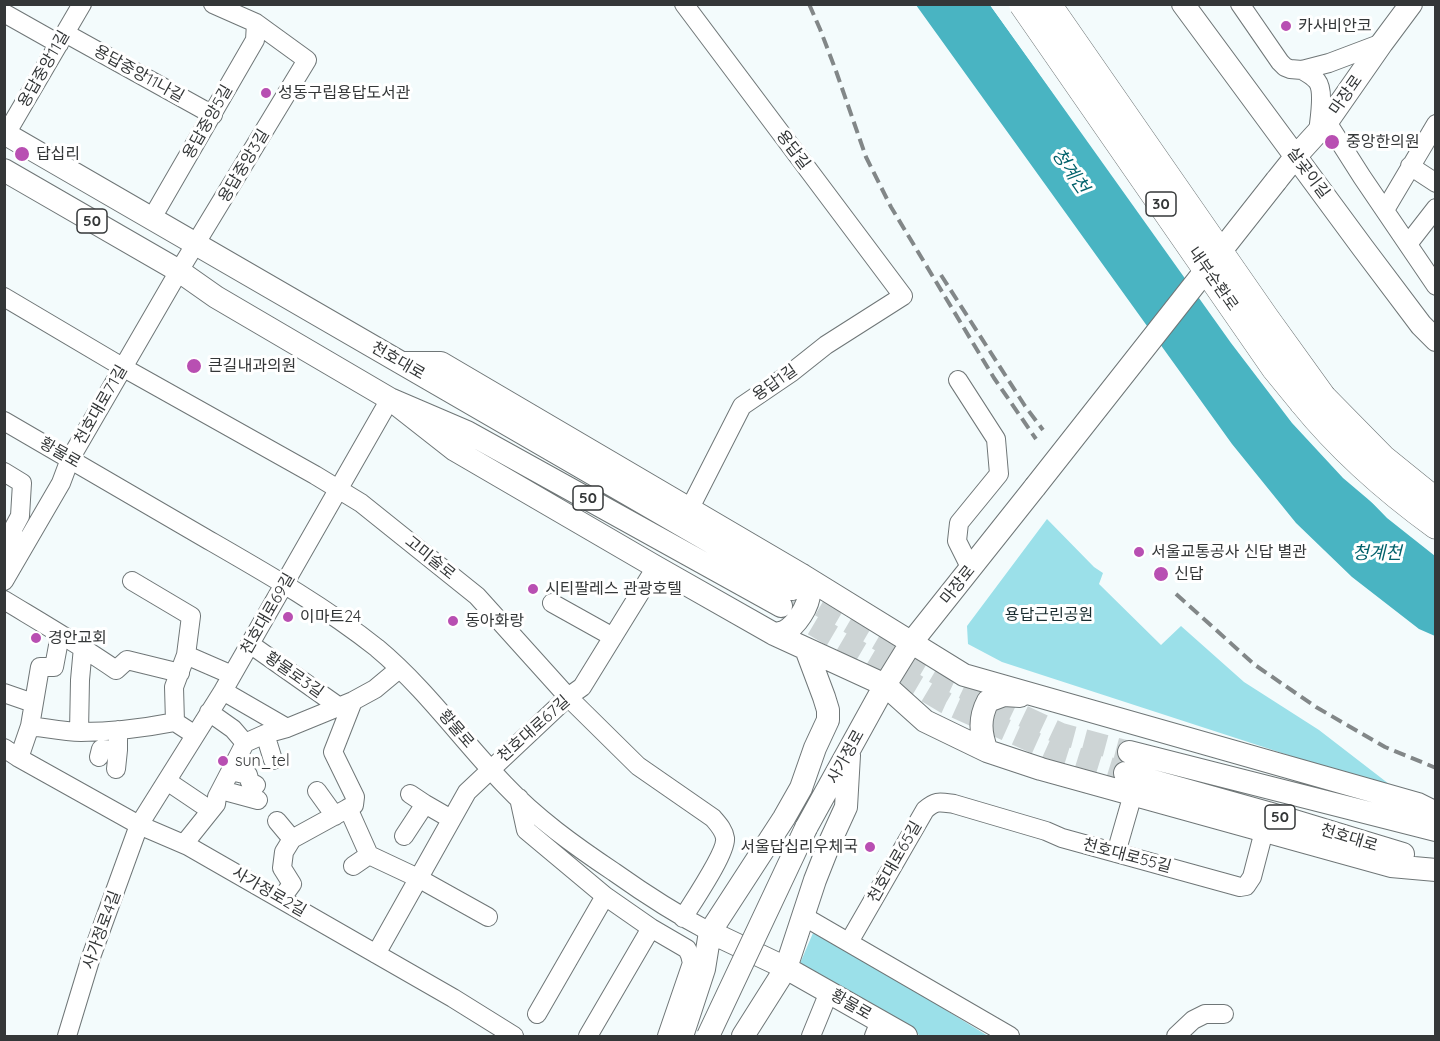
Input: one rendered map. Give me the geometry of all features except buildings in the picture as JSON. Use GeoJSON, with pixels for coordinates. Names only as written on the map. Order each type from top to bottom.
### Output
{"type":"FeatureCollection","features":[{"type":"Feature","properties":{"kind":"highway","name":"내부순환로"},"geometry":{"type":"LineString","coordinates":[[1022,4],[1275,369],[1319,423],[1353,458],[1388,490],[1436,525]]}},
{"type":"Feature","properties":{"kind":"highway","name":"내부순환로"},"geometry":{"type":"LineString","coordinates":[[1048,4],[1323,397],[1383,458],[1436,501]]}},
{"type":"Feature","properties":{"kind":"main road","name":"살곶이길"},"geometry":{"type":"LineString","coordinates":[[1183,4],[1421,325],[1436,340]]}},
{"type":"Feature","properties":{"kind":"main road","name":"마장로"},"geometry":{"type":"LineString","coordinates":[[885,685],[911,643],[1276,181],[1322,128],[1411,4]]}},
{"type":"Feature","properties":{"kind":"main road","name":"천호대로"},"geometry":{"type":"LineString","coordinates":[[5,133],[792,590]]}},
{"type":"Feature","properties":{"kind":"main road","name":"50"},"geometry":{"type":"LineString","coordinates":[[4,170],[179,271],[216,297],[390,399],[467,432],[792,590]]}},
{"type":"Feature","properties":{"kind":"main road"},"geometry":{"type":"LineString","coordinates":[[402,363],[441,363],[690,508],[792,590],[911,643],[964,675],[1418,804],[1436,813]]}},
{"type":"Feature","properties":{"kind":"main road"},"geometry":{"type":"LineString","coordinates":[[390,399],[456,450],[774,634],[885,685],[925,721],[987,751],[1391,866],[1436,870]]}},
{"type":"Feature","properties":{"kind":"main road"},"geometry":{"type":"LineString","coordinates":[[774,634],[784,632],[793,626],[806,606],[810,595],[809,588],[792,590]]}},
{"type":"Feature","properties":{"kind":"main road"},"geometry":{"type":"LineString","coordinates":[[682,1036],[704,969],[710,932],[801,788],[828,720],[824,697],[806,649]]}},
{"type":"Feature","properties":{"kind":"main road","name":"사가정로"},"geometry":{"type":"LineString","coordinates":[[708,1036],[806,828],[885,685]]}},
{"type":"Feature","properties":{"kind":"main road"},"geometry":{"type":"LineString","coordinates":[[987,751],[980,723],[988,701],[1004,695],[1034,696]]}},
{"type":"Feature","properties":{"kind":"main road"},"geometry":{"type":"LineString","coordinates":[[801,788],[849,751]]}},
{"type":"Feature","properties":{"kind":"main road"},"geometry":{"type":"LineString","coordinates":[[743,1036],[786,968],[830,842],[846,807],[849,751]]}},
{"type":"Feature","properties":{"kind":"main road","name":"천호대로"},"geometry":{"type":"LineString","coordinates":[[1436,830],[1127,762],[1268,813],[1436,863]]}},
{"type":"Feature","properties":{"kind":"main road","name":"황물로"},"geometry":{"type":"LineString","coordinates":[[710,932],[786,968],[829,992],[877,1029],[906,1036]]}},
{"type":"Feature","properties":{"kind":"street","name":"용답중앙11길"},"geometry":{"type":"LineString","coordinates":[[5,133],[82,4]]}},
{"type":"Feature","properties":{"kind":"street"},"geometry":{"type":"LineString","coordinates":[[213,4],[256,23]]}},
{"type":"Feature","properties":{"kind":"street","name":"용답길"},"geometry":{"type":"LineString","coordinates":[[684,4],[903,296]]}},
{"type":"Feature","properties":{"kind":"street"},"geometry":{"type":"LineString","coordinates":[[1240,4],[1280,62],[1290,69],[1302,70],[1329,63],[1382,43]]}},
{"type":"Feature","properties":{"kind":"street","name":"용답중앙11나길"},"geometry":{"type":"LineString","coordinates":[[4,13],[62,39],[213,115]]}},
{"type":"Feature","properties":{"kind":"street","name":"용답중앙3길"},"geometry":{"type":"LineString","coordinates":[[179,271],[308,60],[256,23]]}},
{"type":"Feature","properties":{"kind":"street","name":"용답중앙5길"},"geometry":{"type":"LineString","coordinates":[[152,218],[255,40],[256,23]]}},
{"type":"Feature","properties":{"kind":"street"},"geometry":{"type":"LineString","coordinates":[[1302,70],[1318,82],[1321,89],[1322,128],[1362,177],[1436,285]]}},
{"type":"Feature","properties":{"kind":"street"},"geometry":{"type":"LineString","coordinates":[[1385,210],[1435,125]]}},
{"type":"Feature","properties":{"kind":"street"},"geometry":{"type":"LineString","coordinates":[[1410,166],[1436,183]]}},
{"type":"Feature","properties":{"kind":"street"},"geometry":{"type":"LineString","coordinates":[[1408,244],[1436,208]]}},
{"type":"Feature","properties":{"kind":"street","name":"천호대로71길"},"geometry":{"type":"LineString","coordinates":[[6,571],[61,483],[70,459],[179,271]]}},
{"type":"Feature","properties":{"kind":"street","name":"용답1길"},"geometry":{"type":"LineString","coordinates":[[690,508],[742,406],[792,372],[826,345],[903,296]]}},
{"type":"Feature","properties":{"kind":"street","name":"고미술로"},"geometry":{"type":"LineString","coordinates":[[4,297],[362,503],[477,596],[568,697],[638,766],[713,818],[723,830],[726,840],[722,853],[683,918]]}},
{"type":"Feature","properties":{"kind":"street"},"geometry":{"type":"LineString","coordinates":[[958,380],[996,439],[999,474],[959,523],[957,541],[971,569]]}},
{"type":"Feature","properties":{"kind":"street","name":"천호대로69길"},"geometry":{"type":"LineString","coordinates":[[139,825],[228,683],[390,399]]}},
{"type":"Feature","properties":{"kind":"street","name":"황물로"},"geometry":{"type":"LineString","coordinates":[[4,421],[285,584],[354,631],[378,649],[432,702],[519,798],[586,853],[653,899],[710,932]]}},
{"type":"Feature","properties":{"kind":"street"},"geometry":{"type":"LineString","coordinates":[[4,472],[22,483],[20,516],[13,529],[14,547],[6,571]]}},
{"type":"Feature","properties":{"kind":"street","name":"천호대로67길"},"geometry":{"type":"LineString","coordinates":[[376,954],[467,792],[568,697],[582,687],[656,567]]}},
{"type":"Feature","properties":{"kind":"street"},"geometry":{"type":"LineString","coordinates":[[132,581],[191,616],[186,655],[174,687],[175,722]]}},
{"type":"Feature","properties":{"kind":"street"},"geometry":{"type":"LineString","coordinates":[[4,600],[83,647],[116,670],[127,660],[162,661],[180,673]]}},
{"type":"Feature","properties":{"kind":"street"},"geometry":{"type":"LineString","coordinates":[[552,603],[613,637]]}},
{"type":"Feature","properties":{"kind":"street","name":"사가정로2길"},"geometry":{"type":"LineString","coordinates":[[60,635],[54,666],[40,667],[30,726],[11,753],[139,825],[184,844],[453,998],[514,1036]]}},
{"type":"Feature","properties":{"kind":"street","name":"황물로3길"},"geometry":{"type":"LineString","coordinates":[[250,644],[346,704]]}},
{"type":"Feature","properties":{"kind":"street"},"geometry":{"type":"LineString","coordinates":[[79,732],[83,647]]}},
{"type":"Feature","properties":{"kind":"street"},"geometry":{"type":"LineString","coordinates":[[186,655],[228,683],[287,728]]}},
{"type":"Feature","properties":{"kind":"street","name":"황물로3길"},"geometry":{"type":"LineString","coordinates":[[245,744],[265,734],[287,728],[346,704],[375,689],[399,669]]}},
{"type":"Feature","properties":{"kind":"street"},"geometry":{"type":"LineString","coordinates":[[4,693],[33,703]]}},
{"type":"Feature","properties":{"kind":"street"},"geometry":{"type":"LineString","coordinates":[[281,899],[299,886],[282,868],[284,852],[292,839],[354,805],[356,797],[333,752],[346,704]]}},
{"type":"Feature","properties":{"kind":"street"},"geometry":{"type":"LineString","coordinates":[[184,844],[219,805],[231,771],[245,744],[233,729],[209,712]]}},
{"type":"Feature","properties":{"kind":"street"},"geometry":{"type":"LineString","coordinates":[[30,726],[79,732],[149,727],[175,722],[195,735]]}},
{"type":"Feature","properties":{"kind":"street"},"geometry":{"type":"LineString","coordinates":[[116,769],[118,730]]}},
{"type":"Feature","properties":{"kind":"street"},"geometry":{"type":"LineString","coordinates":[[265,734],[273,760]]}},
{"type":"Feature","properties":{"kind":"street"},"geometry":{"type":"LineString","coordinates":[[99,757],[101,749],[118,750]]}},
{"type":"Feature","properties":{"kind":"street"},"geometry":{"type":"LineString","coordinates":[[167,781],[219,805],[257,793],[248,775],[231,771]]}},
{"type":"Feature","properties":{"kind":"street"},"geometry":{"type":"LineString","coordinates":[[317,791],[341,812],[369,855],[418,878],[489,917]]}},
{"type":"Feature","properties":{"kind":"street"},"geometry":{"type":"LineString","coordinates":[[1116,853],[1133,794]]}},
{"type":"Feature","properties":{"kind":"street"},"geometry":{"type":"LineString","coordinates":[[519,798],[526,830],[605,896],[651,928],[687,949],[692,963],[667,1036]]}},
{"type":"Feature","properties":{"kind":"street"},"geometry":{"type":"LineString","coordinates":[[404,836],[417,799],[451,819]]}},
{"type":"Feature","properties":{"kind":"street","name":"천호대로65길"},"geometry":{"type":"LineString","coordinates":[[849,942],[925,810],[932,804],[940,802],[954,804]]}},
{"type":"Feature","properties":{"kind":"street","name":"천호대로55길"},"geometry":{"type":"LineString","coordinates":[[954,804],[1046,831],[1062,838],[1233,886],[1246,886],[1252,877],[1264,831]]}},
{"type":"Feature","properties":{"kind":"street"},"geometry":{"type":"LineString","coordinates":[[277,821],[292,839]]}},
{"type":"Feature","properties":{"kind":"street","name":"사가정로4길"},"geometry":{"type":"LineString","coordinates":[[67,1036],[91,957],[139,825]]}},
{"type":"Feature","properties":{"kind":"street"},"geometry":{"type":"LineString","coordinates":[[353,866],[369,855]]}},
{"type":"Feature","properties":{"kind":"street"},"geometry":{"type":"LineString","coordinates":[[537,1014],[605,896]]}},
{"type":"Feature","properties":{"kind":"street"},"geometry":{"type":"LineString","coordinates":[[803,916],[1010,1036]]}},
{"type":"Feature","properties":{"kind":"street"},"geometry":{"type":"LineString","coordinates":[[588,1036],[651,928]]}},
{"type":"Feature","properties":{"kind":"street"},"geometry":{"type":"LineString","coordinates":[[811,1036],[829,992]]}},
{"type":"Feature","properties":{"kind":"street"},"geometry":{"type":"LineString","coordinates":[[1176,1036],[1193,1020],[1205,1014],[1224,1014]]}},
{"type":"Feature","properties":{"kind":"green space","name":"용답근린공원"},"geometry":{"type":"Polygon","coordinates":[[[1047,519],[1094,567],[1103,573],[1099,584],[1161,645],[1181,626],[1244,682],[1319,730],[1389,784],[1325,767],[1002,662],[968,644],[967,626],[1047,519]]]}},
{"type":"Feature","properties":{"kind":"green space"},"geometry":{"type":"Polygon","coordinates":[[[813,933],[876,967],[988,1036],[921,1036],[798,968],[813,933]]]}},
{"type":"Feature","properties":{"kind":"water","name":"청계천"},"geometry":{"type":"Polygon","coordinates":[[[916,5],[990,5],[1197,292],[1317,446],[1387,518],[1435,556],[1435,636],[1419,629],[1352,577],[1296,523],[1232,444],[916,5]]]}},
{"type":"Feature","properties":{"kind":"pier"},"geometry":{"type":"Polygon","coordinates":[[[993,4],[1199,290],[1319,444],[1389,516],[1418,539],[1408,533],[1343,478],[1292,423],[1231,343],[990,5],[993,4]]]}},
{"type":"Feature","properties":{"kind":"tunnel"},"geometry":{"type":"LineString","coordinates":[[792,589],[953,683],[1061,734],[1129,752]]}},
{"type":"Feature","properties":{"kind":"tunnel"},"geometry":{"type":"LineString","coordinates":[[785,608],[946,703],[1051,750],[1125,773]]}},
{"type":"Feature","properties":{"kind":"railway"},"geometry":{"type":"LineString","coordinates":[[809,4],[836,71],[866,157],[891,207],[994,378],[1036,439]]}},
{"type":"Feature","properties":{"kind":"railway"},"geometry":{"type":"LineString","coordinates":[[941,275],[1025,406],[1043,430]]}},
{"type":"Feature","properties":{"kind":"railway"},"geometry":{"type":"LineString","coordinates":[[1176,594],[1255,665],[1316,707],[1385,747],[1436,768]]}},
{"type":"Feature","properties":{"kind":"place","name":"카사비안코"},"geometry":{"type":"Point","coordinates":[1286,26]}},
{"type":"Feature","properties":{"kind":"place","name":"성동구립용답도서관"},"geometry":{"type":"Point","coordinates":[266,93]}},
{"type":"Feature","properties":{"kind":"place","name":"중앙한의원"},"geometry":{"type":"Point","coordinates":[1332,142]}},
{"type":"Feature","properties":{"kind":"place","name":"답십리"},"geometry":{"type":"Point","coordinates":[22,154]}},
{"type":"Feature","properties":{"kind":"place","name":"큰길내과의원"},"geometry":{"type":"Point","coordinates":[194,366]}},
{"type":"Feature","properties":{"kind":"place","name":"서울교통공사 신답 별관"},"geometry":{"type":"Point","coordinates":[1139,552]}},
{"type":"Feature","properties":{"kind":"place","name":"신답"},"geometry":{"type":"Point","coordinates":[1161,574]}},
{"type":"Feature","properties":{"kind":"place","name":"시티팔레스 관광호텔"},"geometry":{"type":"Point","coordinates":[533,589]}},
{"type":"Feature","properties":{"kind":"place","name":"이마트24"},"geometry":{"type":"Point","coordinates":[288,617]}},
{"type":"Feature","properties":{"kind":"place","name":"동아화랑"},"geometry":{"type":"Point","coordinates":[453,621]}},
{"type":"Feature","properties":{"kind":"place","name":"경안교회"},"geometry":{"type":"Point","coordinates":[36,638]}},
{"type":"Feature","properties":{"kind":"place","name":"sun_tel"},"geometry":{"type":"Point","coordinates":[223,761]}},
{"type":"Feature","properties":{"kind":"place","name":"서울답십리우체국"},"geometry":{"type":"Point","coordinates":[870,847]}}]}
